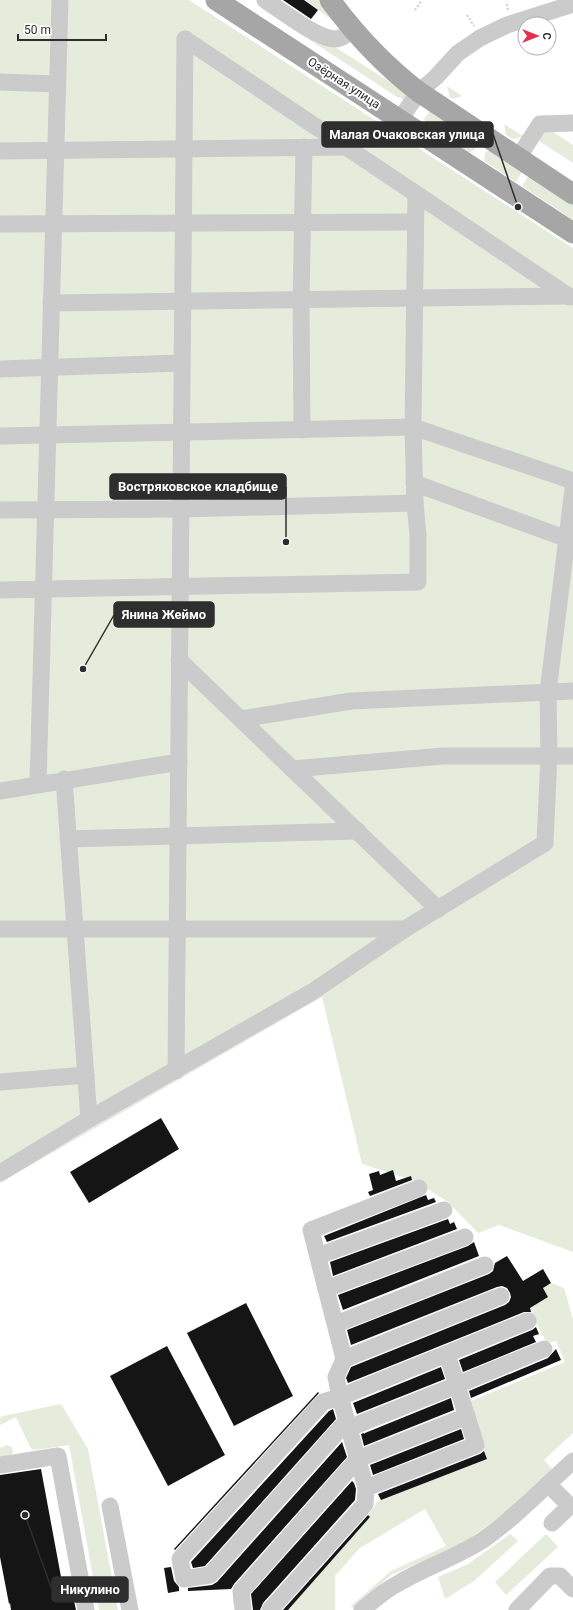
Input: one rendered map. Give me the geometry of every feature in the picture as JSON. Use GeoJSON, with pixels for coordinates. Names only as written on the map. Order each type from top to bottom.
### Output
{"type":"FeatureCollection","features":[{"type":"Feature","properties":{"kind":"main road"},"geometry":{"type":"LineString","coordinates":[[330,0],[397,76],[573,194]]}},
{"type":"Feature","properties":{"kind":"main road","name":"Озёрная улица"},"geometry":{"type":"LineString","coordinates":[[227,3],[573,233]]}},
{"type":"Feature","properties":{"kind":"street"},"geometry":{"type":"LineString","coordinates":[[38,784],[60,0]]}},
{"type":"Feature","properties":{"kind":"street"},"geometry":{"type":"LineString","coordinates":[[266,0],[315,32],[326,37],[336,39],[344,37],[354,29]]}},
{"type":"Feature","properties":{"kind":"street"},"geometry":{"type":"LineString","coordinates":[[400,119],[419,92],[458,53],[480,38],[507,25],[573,4]]}},
{"type":"Feature","properties":{"kind":"street"},"geometry":{"type":"LineString","coordinates":[[176,1070],[185,40],[571,297]]}},
{"type":"Feature","properties":{"kind":"street"},"geometry":{"type":"LineString","coordinates":[[0,82],[57,84]]}},
{"type":"Feature","properties":{"kind":"street"},"geometry":{"type":"LineString","coordinates":[[518,158],[540,124],[573,123]]}},
{"type":"Feature","properties":{"kind":"street"},"geometry":{"type":"LineString","coordinates":[[302,430],[301,300],[304,147]]}},
{"type":"Feature","properties":{"kind":"street"},"geometry":{"type":"LineString","coordinates":[[0,152],[346,147]]}},
{"type":"Feature","properties":{"kind":"street"},"geometry":{"type":"LineString","coordinates":[[0,590],[418,582],[418,536],[414,483],[416,194]]}},
{"type":"Feature","properties":{"kind":"street"},"geometry":{"type":"LineString","coordinates":[[0,224],[415,222]]}},
{"type":"Feature","properties":{"kind":"street"},"geometry":{"type":"LineString","coordinates":[[51,303],[571,297]]}},
{"type":"Feature","properties":{"kind":"street"},"geometry":{"type":"LineString","coordinates":[[0,369],[182,363]]}},
{"type":"Feature","properties":{"kind":"street"},"geometry":{"type":"LineString","coordinates":[[0,436],[414,427],[573,481]]}},
{"type":"Feature","properties":{"kind":"street"},"geometry":{"type":"LineString","coordinates":[[414,483],[570,540]]}},
{"type":"Feature","properties":{"kind":"street"},"geometry":{"type":"LineString","coordinates":[[0,1172],[89,1119],[312,992],[405,929],[545,843],[549,756],[548,692],[570,540],[573,489]]}},
{"type":"Feature","properties":{"kind":"street"},"geometry":{"type":"LineString","coordinates":[[0,510],[181,509],[415,504]]}},
{"type":"Feature","properties":{"kind":"street"},"geometry":{"type":"LineString","coordinates":[[179,660],[438,909]]}},
{"type":"Feature","properties":{"kind":"street"},"geometry":{"type":"LineString","coordinates":[[240,719],[351,701],[573,691]]}},
{"type":"Feature","properties":{"kind":"street"},"geometry":{"type":"LineString","coordinates":[[292,769],[443,756],[573,756]]}},
{"type":"Feature","properties":{"kind":"street"},"geometry":{"type":"LineString","coordinates":[[0,791],[64,779],[179,762]]}},
{"type":"Feature","properties":{"kind":"street"},"geometry":{"type":"LineString","coordinates":[[64,779],[89,1119]]}},
{"type":"Feature","properties":{"kind":"street"},"geometry":{"type":"LineString","coordinates":[[68,839],[358,831]]}},
{"type":"Feature","properties":{"kind":"street"},"geometry":{"type":"LineString","coordinates":[[0,929],[405,929]]}},
{"type":"Feature","properties":{"kind":"street"},"geometry":{"type":"LineString","coordinates":[[0,1082],[86,1075]]}},
{"type":"Feature","properties":{"kind":"street"},"geometry":{"type":"LineString","coordinates":[[270,1610],[365,1504],[366,1488],[340,1397],[336,1377],[344,1359],[311,1230],[419,1188]]}},
{"type":"Feature","properties":{"kind":"street"},"geometry":{"type":"LineString","coordinates":[[318,1256],[444,1210]]}},
{"type":"Feature","properties":{"kind":"street"},"geometry":{"type":"LineString","coordinates":[[326,1289],[465,1237]]}},
{"type":"Feature","properties":{"kind":"street"},"geometry":{"type":"LineString","coordinates":[[336,1324],[485,1265]]}},
{"type":"Feature","properties":{"kind":"street"},"geometry":{"type":"LineString","coordinates":[[344,1359],[501,1296]]}},
{"type":"Feature","properties":{"kind":"street"},"geometry":{"type":"LineString","coordinates":[[528,1321],[340,1397],[322,1402],[180,1559],[184,1579],[210,1575],[348,1424],[457,1385],[544,1349]]}},
{"type":"Feature","properties":{"kind":"street"},"geometry":{"type":"LineString","coordinates":[[366,1488],[476,1445],[447,1354]]}},
{"type":"Feature","properties":{"kind":"street"},"geometry":{"type":"LineString","coordinates":[[243,1610],[241,1591],[358,1459],[467,1416]]}},
{"type":"Feature","properties":{"kind":"street"},"geometry":{"type":"LineString","coordinates":[[0,1465],[58,1456],[86,1610]]}},
{"type":"Feature","properties":{"kind":"street"},"geometry":{"type":"LineString","coordinates":[[362,1610],[383,1592],[400,1582],[465,1551],[484,1539],[573,1461]]}},
{"type":"Feature","properties":{"kind":"street"},"geometry":{"type":"LineString","coordinates":[[548,1484],[570,1506],[552,1523]]}},
{"type":"Feature","properties":{"kind":"street"},"geometry":{"type":"LineString","coordinates":[[110,1506],[130,1610]]}},
{"type":"Feature","properties":{"kind":"street"},"geometry":{"type":"LineString","coordinates":[[518,1610],[550,1576],[560,1576],[573,1589]]}},
{"type":"Feature","properties":{"kind":"path"},"geometry":{"type":"LineString","coordinates":[[415,10],[422,0]]}},
{"type":"Feature","properties":{"kind":"path"},"geometry":{"type":"LineString","coordinates":[[467,15],[476,29]]}},
{"type":"Feature","properties":{"kind":"green space"},"geometry":{"type":"Polygon","coordinates":[[[0,0],[189,0],[573,248],[573,1252],[499,1225],[478,1233],[448,1202],[415,1181],[362,1164],[322,997],[0,1183],[0,0]]]}},
{"type":"Feature","properties":{"kind":"green space"},"geometry":{"type":"Polygon","coordinates":[[[305,0],[321,0],[340,26],[305,0]]]}},
{"type":"Feature","properties":{"kind":"green space"},"geometry":{"type":"Polygon","coordinates":[[[268,4],[410,95],[405,100],[397,97],[262,8],[268,4]]]}},
{"type":"Feature","properties":{"kind":"green space"},"geometry":{"type":"Polygon","coordinates":[[[447,86],[462,96],[450,98],[447,86]]]}},
{"type":"Feature","properties":{"kind":"green space"},"geometry":{"type":"Polygon","coordinates":[[[430,111],[478,143],[475,149],[468,152],[427,124],[424,119],[430,111]]]}},
{"type":"Feature","properties":{"kind":"green space"},"geometry":{"type":"Polygon","coordinates":[[[504,124],[523,136],[513,139],[506,135],[504,124]]]}},
{"type":"Feature","properties":{"kind":"green space"},"geometry":{"type":"Polygon","coordinates":[[[547,128],[573,145],[573,163],[539,141],[547,128]]]}},
{"type":"Feature","properties":{"kind":"green space"},"geometry":{"type":"Polygon","coordinates":[[[490,149],[524,169],[516,182],[484,161],[485,153],[490,149]]]}},
{"type":"Feature","properties":{"kind":"green space"},"geometry":{"type":"Polygon","coordinates":[[[530,173],[573,201],[573,220],[522,186],[530,173]]]}},
{"type":"Feature","properties":{"kind":"green space"},"geometry":{"type":"Polygon","coordinates":[[[551,1283],[564,1288],[573,1319],[573,1433],[544,1460],[553,1470],[507,1511],[464,1543],[391,1575],[354,1609],[351,1606],[391,1571],[446,1546],[425,1509],[360,1548],[335,1576],[335,1610],[288,1610],[370,1517],[368,1515],[378,1501],[487,1459],[468,1402],[565,1362],[556,1341],[547,1343],[528,1309],[548,1297],[543,1288],[551,1283]]]}},
{"type":"Feature","properties":{"kind":"green space"},"geometry":{"type":"Polygon","coordinates":[[[61,1404],[88,1449],[118,1610],[99,1610],[69,1445],[35,1450],[30,1447],[16,1417],[0,1425],[0,1418],[3,1416],[61,1404]]]}},
{"type":"Feature","properties":{"kind":"green space"},"geometry":{"type":"Polygon","coordinates":[[[7,1445],[12,1447],[13,1453],[0,1457],[0,1448],[7,1445]]]}},
{"type":"Feature","properties":{"kind":"green space"},"geometry":{"type":"Polygon","coordinates":[[[510,1534],[518,1541],[474,1581],[445,1599],[438,1577],[468,1564],[510,1534]]]}},
{"type":"Feature","properties":{"kind":"green space"},"geometry":{"type":"Polygon","coordinates":[[[546,1534],[558,1547],[506,1595],[495,1582],[546,1534]]]}},
{"type":"Feature","properties":{"kind":"building"},"geometry":{"type":"Polygon","coordinates":[[[283,0],[304,0],[318,10],[311,19],[283,0]]]}},
{"type":"Feature","properties":{"kind":"building"},"geometry":{"type":"Polygon","coordinates":[[[161,1118],[179,1149],[89,1203],[70,1172],[161,1118]]]}},
{"type":"Feature","properties":{"kind":"building"},"geometry":{"type":"Polygon","coordinates":[[[393,1170],[396,1181],[411,1176],[412,1180],[370,1196],[368,1192],[373,1190],[369,1174],[379,1171],[380,1175],[393,1170]]]}},
{"type":"Feature","properties":{"kind":"building"},"geometry":{"type":"Polygon","coordinates":[[[426,1195],[428,1200],[434,1198],[436,1202],[327,1242],[324,1236],[426,1195]]]}},
{"type":"Feature","properties":{"kind":"building"},"geometry":{"type":"Polygon","coordinates":[[[448,1219],[450,1224],[454,1222],[457,1229],[333,1276],[330,1262],[448,1219]]]}},
{"type":"Feature","properties":{"kind":"building"},"geometry":{"type":"Polygon","coordinates":[[[474,1242],[479,1256],[343,1310],[338,1295],[468,1246],[474,1242]]]}},
{"type":"Feature","properties":{"kind":"building"},"geometry":{"type":"Polygon","coordinates":[[[507,1256],[523,1281],[543,1269],[551,1283],[543,1288],[548,1297],[530,1308],[531,1312],[524,1312],[348,1383],[346,1378],[351,1367],[505,1305],[509,1302],[511,1297],[507,1288],[502,1286],[497,1287],[351,1345],[347,1330],[489,1274],[493,1271],[495,1263],[507,1256]]]}},
{"type":"Feature","properties":{"kind":"building"},"geometry":{"type":"Polygon","coordinates":[[[246,1303],[293,1396],[234,1426],[187,1333],[246,1303]]]}},
{"type":"Feature","properties":{"kind":"building"},"geometry":{"type":"Polygon","coordinates":[[[536,1327],[539,1334],[533,1336],[536,1342],[463,1372],[459,1360],[536,1327]]]}},
{"type":"Feature","properties":{"kind":"building"},"geometry":{"type":"Polygon","coordinates":[[[167,1346],[225,1455],[168,1486],[110,1376],[167,1346]]]}},
{"type":"Feature","properties":{"kind":"building"},"geometry":{"type":"Polygon","coordinates":[[[556,1349],[561,1360],[471,1398],[469,1391],[548,1358],[556,1349]]]}},
{"type":"Feature","properties":{"kind":"building"},"geometry":{"type":"Polygon","coordinates":[[[441,1367],[445,1379],[357,1414],[353,1403],[441,1367]]]}},
{"type":"Feature","properties":{"kind":"building"},"geometry":{"type":"Polygon","coordinates":[[[318,1392],[319,1393],[175,1550],[174,1549],[318,1392]]]}},
{"type":"Feature","properties":{"kind":"building"},"geometry":{"type":"Polygon","coordinates":[[[451,1398],[454,1410],[364,1446],[361,1434],[365,1434],[451,1398]]]}},
{"type":"Feature","properties":{"kind":"building"},"geometry":{"type":"Polygon","coordinates":[[[333,1409],[336,1419],[205,1566],[193,1568],[191,1562],[329,1411],[333,1409]]]}},
{"type":"Feature","properties":{"kind":"building"},"geometry":{"type":"Polygon","coordinates":[[[461,1429],[464,1439],[373,1475],[370,1465],[461,1429]]]}},
{"type":"Feature","properties":{"kind":"building"},"geometry":{"type":"Polygon","coordinates":[[[342,1442],[347,1457],[231,1589],[188,1591],[188,1588],[212,1585],[217,1582],[342,1442]]]}},
{"type":"Feature","properties":{"kind":"building"},"geometry":{"type":"Polygon","coordinates":[[[484,1451],[487,1459],[381,1500],[378,1494],[480,1454],[484,1451]]]}},
{"type":"Feature","properties":{"kind":"building"},"geometry":{"type":"Polygon","coordinates":[[[41,1469],[64,1593],[72,1592],[76,1610],[11,1610],[10,1603],[9,1604],[0,1557],[0,1475],[41,1469]]]}},
{"type":"Feature","properties":{"kind":"building"},"geometry":{"type":"Polygon","coordinates":[[[352,1481],[356,1489],[355,1500],[263,1603],[260,1610],[253,1610],[251,1594],[352,1481]]]}},
{"type":"Feature","properties":{"kind":"building"},"geometry":{"type":"Polygon","coordinates":[[[368,1515],[370,1517],[288,1610],[283,1610],[368,1515]]]}},
{"type":"Feature","properties":{"kind":"building"},"geometry":{"type":"Polygon","coordinates":[[[171,1567],[174,1581],[179,1587],[179,1591],[168,1593],[164,1568],[171,1567]]]}},
{"type":"Feature","properties":{"kind":"place","name":"Малая Очаковская улица"},"geometry":{"type":"Point","coordinates":[518,207]}},
{"type":"Feature","properties":{"kind":"place","name":"Востряковское кладбище"},"geometry":{"type":"Point","coordinates":[286,542]}},
{"type":"Feature","properties":{"kind":"place","name":"Янина Жеймо"},"geometry":{"type":"Point","coordinates":[83,669]}},
{"type":"Feature","properties":{"kind":"place","name":"Никулино"},"geometry":{"type":"Point","coordinates":[25,1515]}}]}
